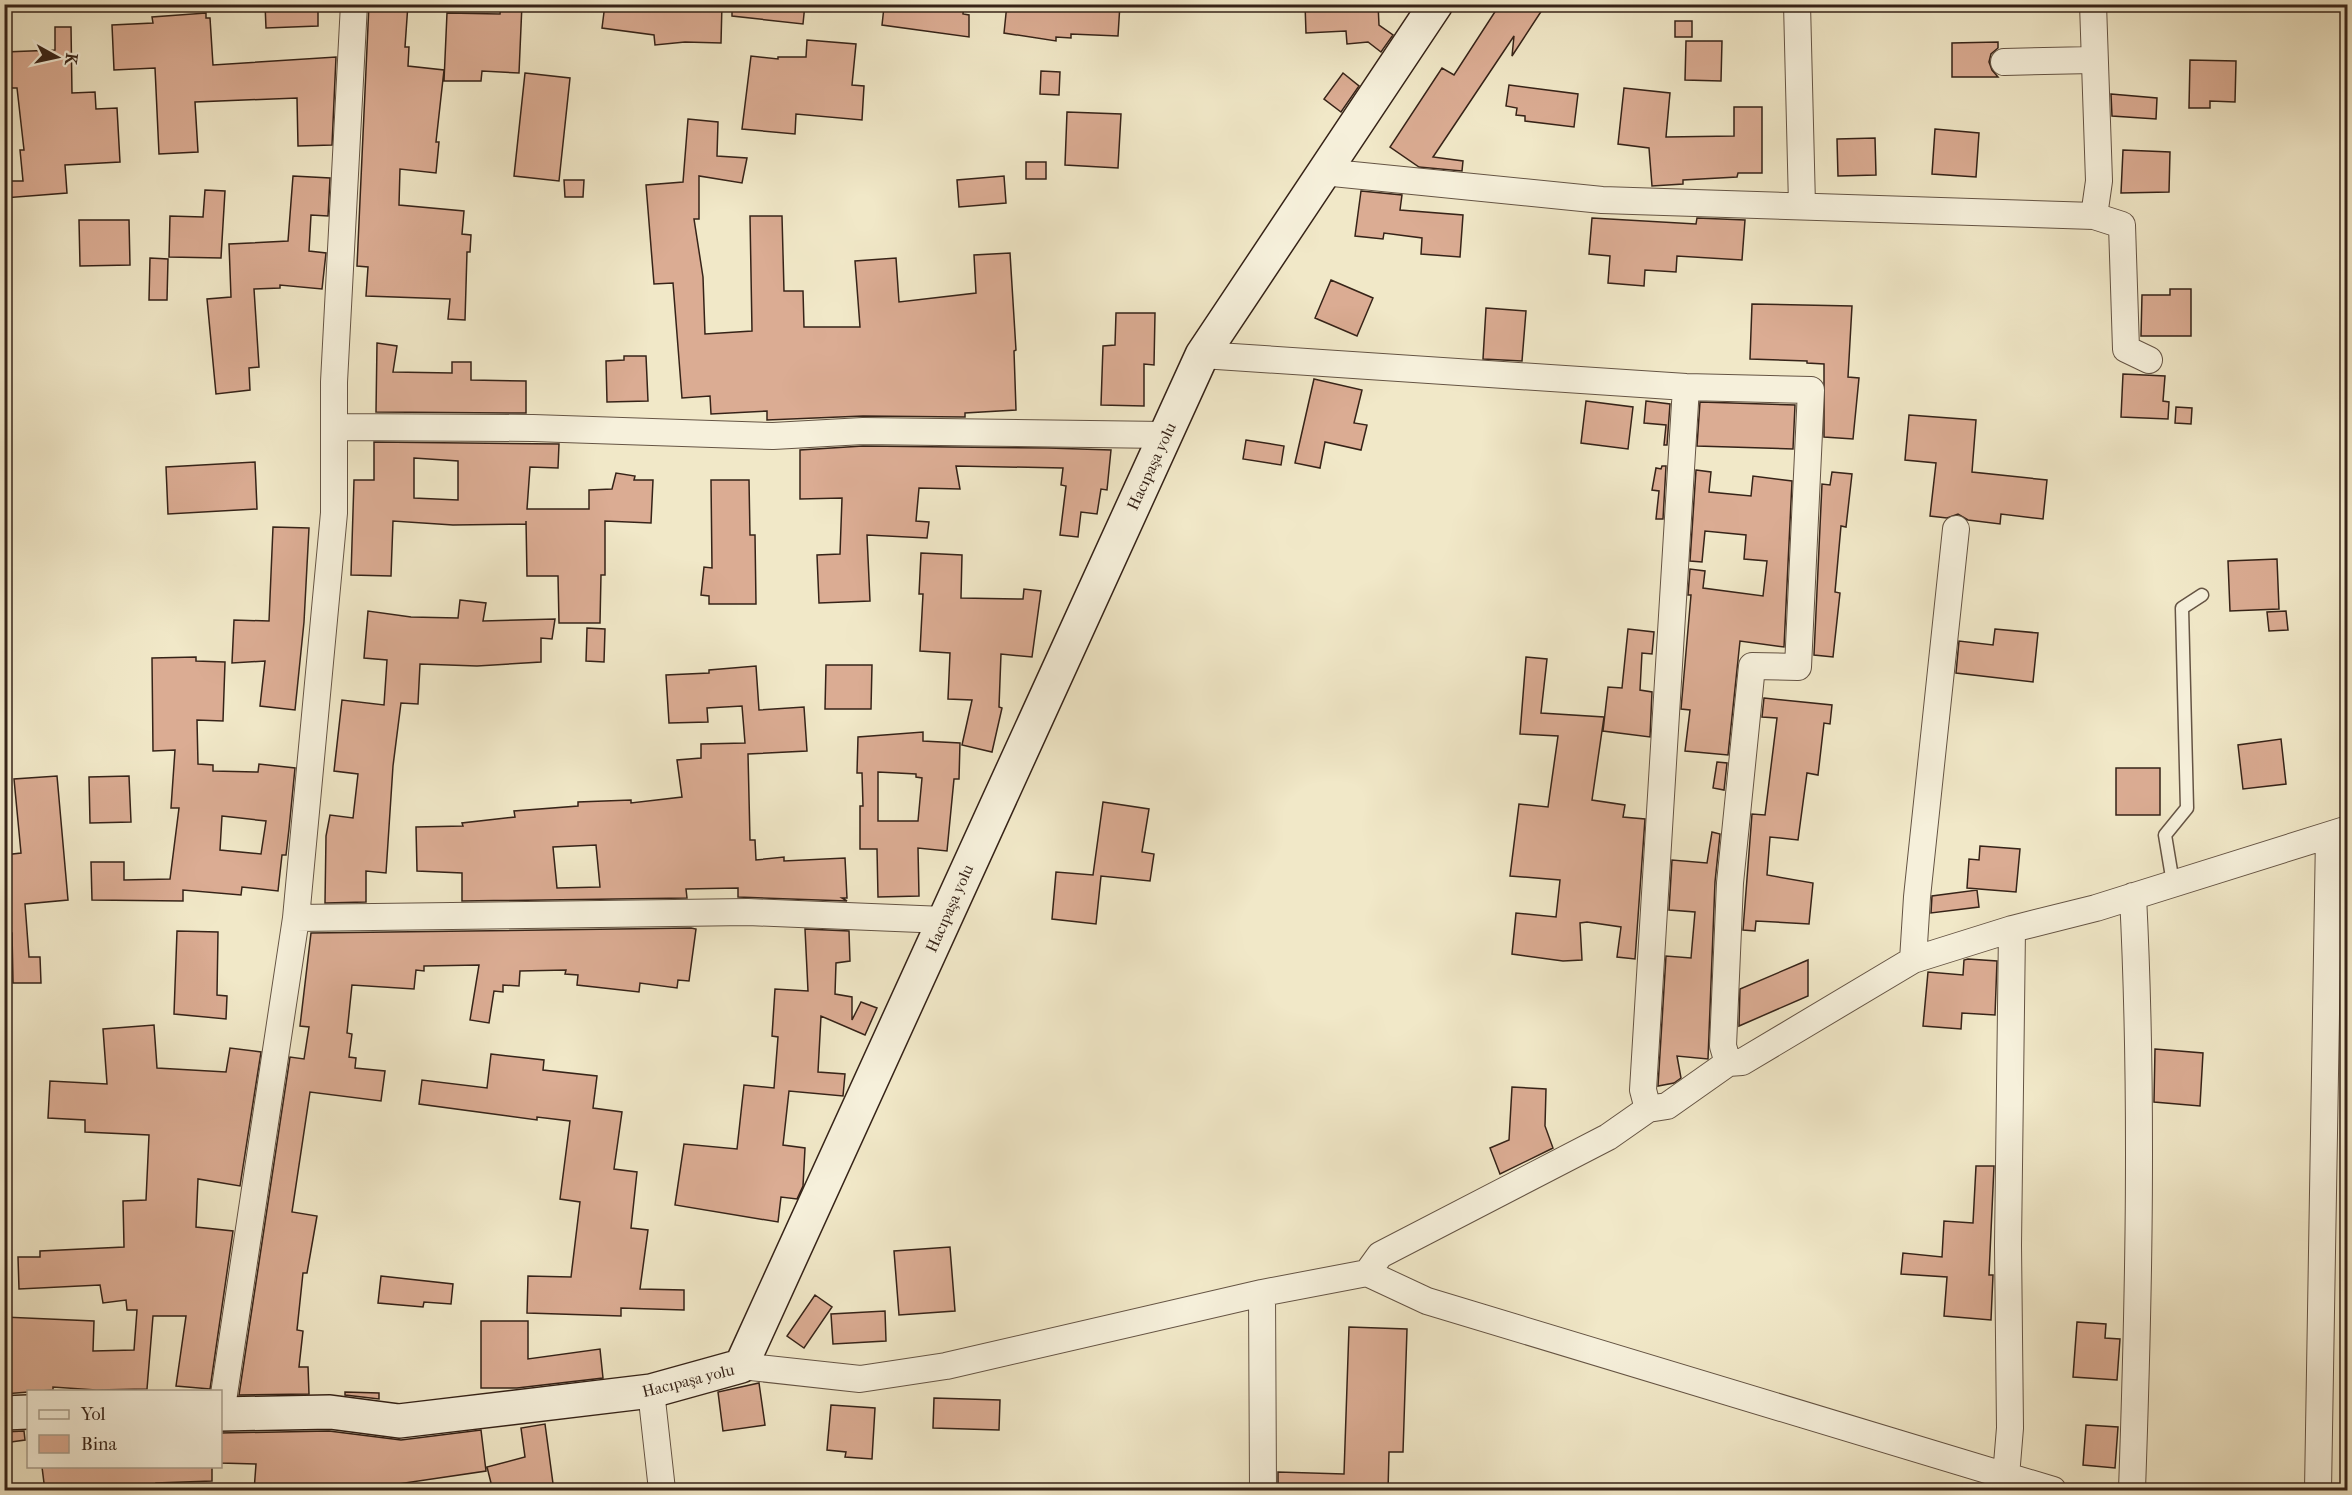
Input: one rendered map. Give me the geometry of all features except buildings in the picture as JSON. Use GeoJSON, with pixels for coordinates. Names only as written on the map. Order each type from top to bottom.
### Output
{"type":"FeatureCollection","features":[{"type":"Feature","properties":{"kind":"main road","name":"Hacıpaşa yolu"},"geometry":{"type":"LineString","coordinates":[[222,1414],[330,1412],[399,1421],[651,1392],[741,1366],[1202,355],[1436,4]]}},
{"type":"Feature","properties":{"kind":"main road"},"geometry":{"type":"LineString","coordinates":[[4,1413],[27,1412]]}},
{"type":"Feature","properties":{"kind":"street"},"geometry":{"type":"LineString","coordinates":[[222,1407],[296,918],[334,513],[334,382],[354,4]]}},
{"type":"Feature","properties":{"kind":"street"},"geometry":{"type":"LineString","coordinates":[[1797,4],[1802,205]]}},
{"type":"Feature","properties":{"kind":"street"},"geometry":{"type":"LineString","coordinates":[[2093,4],[2093,60],[2099,181],[2094,216]]}},
{"type":"Feature","properties":{"kind":"street"},"geometry":{"type":"LineString","coordinates":[[2004,62],[2093,60]]}},
{"type":"Feature","properties":{"kind":"street"},"geometry":{"type":"LineString","coordinates":[[1323,172],[1602,200],[2094,216],[2122,225],[2126,349],[2149,360]]}},
{"type":"Feature","properties":{"kind":"street"},"geometry":{"type":"LineString","coordinates":[[1202,355],[1686,387],[1811,390],[1798,667],[1752,666],[1730,883],[1723,1046],[1728,1063]]}},
{"type":"Feature","properties":{"kind":"street"},"geometry":{"type":"LineString","coordinates":[[1648,1109],[1643,1090],[1686,387]]}},
{"type":"Feature","properties":{"kind":"street"},"geometry":{"type":"LineString","coordinates":[[334,427],[533,429],[773,436],[863,431],[1164,435]]}},
{"type":"Feature","properties":{"kind":"street"},"geometry":{"type":"LineString","coordinates":[[1913,960],[1917,897],[1956,529]]}},
{"type":"Feature","properties":{"kind":"street"},"geometry":{"type":"LineString","coordinates":[[1367,1273],[1380,1255],[1608,1137],[1648,1109],[1667,1106],[1728,1063],[1742,1062],[1913,960],[2012,929],[2096,909],[2338,832],[2318,1491]]}},
{"type":"Feature","properties":{"kind":"street"},"geometry":{"type":"LineString","coordinates":[[2132,1491],[2138,1307],[2140,1035],[2133,896]]}},
{"type":"Feature","properties":{"kind":"street"},"geometry":{"type":"LineString","coordinates":[[296,918],[748,912],[944,920]]}},
{"type":"Feature","properties":{"kind":"street"},"geometry":{"type":"LineString","coordinates":[[2006,1476],[2010,1428],[2008,1245],[2012,929]]}},
{"type":"Feature","properties":{"kind":"street"},"geometry":{"type":"LineString","coordinates":[[741,1366],[860,1379],[946,1366],[1262,1293],[1367,1273],[1427,1301],[2053,1491]]}},
{"type":"Feature","properties":{"kind":"street"},"geometry":{"type":"LineString","coordinates":[[1262,1293],[1263,1491]]}},
{"type":"Feature","properties":{"kind":"street"},"geometry":{"type":"LineString","coordinates":[[651,1392],[662,1491]]}},
{"type":"Feature","properties":{"kind":"lane"},"geometry":{"type":"LineString","coordinates":[[2173,883],[2165,836],[2187,808],[2182,608],[2202,595]]}}]}
